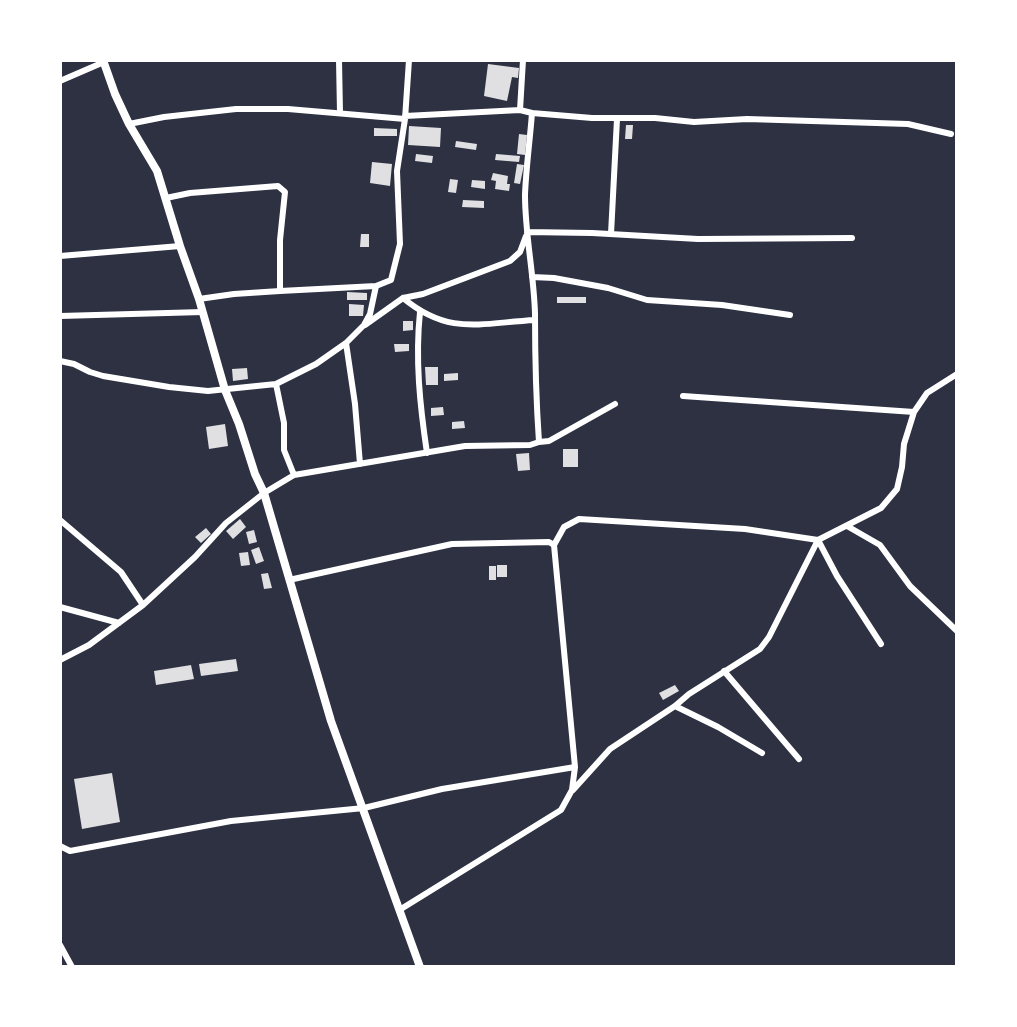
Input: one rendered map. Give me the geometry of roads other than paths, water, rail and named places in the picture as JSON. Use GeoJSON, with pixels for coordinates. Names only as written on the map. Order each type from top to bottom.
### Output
{"type":"FeatureCollection","features":[{"type":"Feature","properties":{"kind":"street"},"geometry":{"type":"LineString","coordinates":[[339,60],[340,113]]}},
{"type":"Feature","properties":{"kind":"street"},"geometry":{"type":"LineString","coordinates":[[199,299],[234,294],[376,286],[391,280],[399,252],[397,171],[405,117],[409,60]]}},
{"type":"Feature","properties":{"kind":"street"},"geometry":{"type":"LineString","coordinates":[[520,110],[525,60]]}},
{"type":"Feature","properties":{"kind":"street"},"geometry":{"type":"LineString","coordinates":[[60,81],[104,61],[115,94],[129,124],[157,171],[199,299],[225,390],[264,493],[331,721],[401,909],[420,967]]}},
{"type":"Feature","properties":{"kind":"street"},"geometry":{"type":"LineString","coordinates":[[129,124],[236,108],[405,117],[520,110],[532,113],[617,119],[655,118],[694,122],[747,118],[908,124],[951,134]]}},
{"type":"Feature","properties":{"kind":"street"},"geometry":{"type":"LineString","coordinates":[[532,113],[525,195],[528,257],[535,320],[539,442]]}},
{"type":"Feature","properties":{"kind":"street"},"geometry":{"type":"LineString","coordinates":[[611,234],[617,119]]}},
{"type":"Feature","properties":{"kind":"street"},"geometry":{"type":"LineString","coordinates":[[166,198],[190,193],[278,186],[285,192],[279,252],[280,291]]}},
{"type":"Feature","properties":{"kind":"street"},"geometry":{"type":"LineString","coordinates":[[528,232],[698,239],[852,238]]}},
{"type":"Feature","properties":{"kind":"street"},"geometry":{"type":"LineString","coordinates":[[60,361],[103,376],[169,387],[208,391],[276,384],[303,371],[346,343],[364,325],[403,298],[445,286],[510,261],[520,252],[528,232]]}},
{"type":"Feature","properties":{"kind":"street"},"geometry":{"type":"LineString","coordinates":[[60,256],[180,246]]}},
{"type":"Feature","properties":{"kind":"street"},"geometry":{"type":"LineString","coordinates":[[532,277],[554,278],[608,288],[647,300],[722,305],[790,315]]}},
{"type":"Feature","properties":{"kind":"street"},"geometry":{"type":"LineString","coordinates":[[364,325],[370,314],[376,286]]}},
{"type":"Feature","properties":{"kind":"street"},"geometry":{"type":"LineString","coordinates":[[403,298],[420,312],[444,321],[469,325],[535,320]]}},
{"type":"Feature","properties":{"kind":"street"},"geometry":{"type":"LineString","coordinates":[[60,316],[203,312]]}},
{"type":"Feature","properties":{"kind":"street"},"geometry":{"type":"LineString","coordinates":[[420,312],[417,338],[418,389],[427,453]]}},
{"type":"Feature","properties":{"kind":"street"},"geometry":{"type":"LineString","coordinates":[[346,343],[355,404],[360,464]]}},
{"type":"Feature","properties":{"kind":"street"},"geometry":{"type":"LineString","coordinates":[[572,790],[575,767],[554,545],[564,527],[579,519],[745,529],[818,540],[881,508],[897,489],[904,444],[914,412],[927,393],[957,374]]}},
{"type":"Feature","properties":{"kind":"street"},"geometry":{"type":"LineString","coordinates":[[276,384],[284,423],[284,450],[294,475]]}},
{"type":"Feature","properties":{"kind":"street"},"geometry":{"type":"LineString","coordinates":[[683,396],[914,412]]}},
{"type":"Feature","properties":{"kind":"street"},"geometry":{"type":"LineString","coordinates":[[60,660],[89,645],[142,605],[195,557],[226,523],[264,493],[294,475],[465,446],[530,445],[549,441],[615,404]]}},
{"type":"Feature","properties":{"kind":"street"},"geometry":{"type":"LineString","coordinates":[[60,520],[121,572],[142,605]]}},
{"type":"Feature","properties":{"kind":"street"},"geometry":{"type":"LineString","coordinates":[[847,526],[880,545],[910,586],[957,631]]}},
{"type":"Feature","properties":{"kind":"street"},"geometry":{"type":"LineString","coordinates":[[818,540],[837,576],[881,644]]}},
{"type":"Feature","properties":{"kind":"street"},"geometry":{"type":"LineString","coordinates":[[401,909],[561,810],[572,790],[610,749],[675,706],[689,694],[760,649],[769,637],[818,540]]}},
{"type":"Feature","properties":{"kind":"street"},"geometry":{"type":"LineString","coordinates":[[289,580],[452,544],[549,542],[554,545]]}},
{"type":"Feature","properties":{"kind":"street"},"geometry":{"type":"LineString","coordinates":[[60,607],[119,623]]}},
{"type":"Feature","properties":{"kind":"street"},"geometry":{"type":"LineString","coordinates":[[724,671],[799,759]]}},
{"type":"Feature","properties":{"kind":"street"},"geometry":{"type":"LineString","coordinates":[[675,706],[718,727],[762,753]]}},
{"type":"Feature","properties":{"kind":"street"},"geometry":{"type":"LineString","coordinates":[[60,846],[70,851],[231,822],[364,808],[442,789],[575,767]]}},
{"type":"Feature","properties":{"kind":"street"},"geometry":{"type":"LineString","coordinates":[[60,945],[72,967]]}}]}
